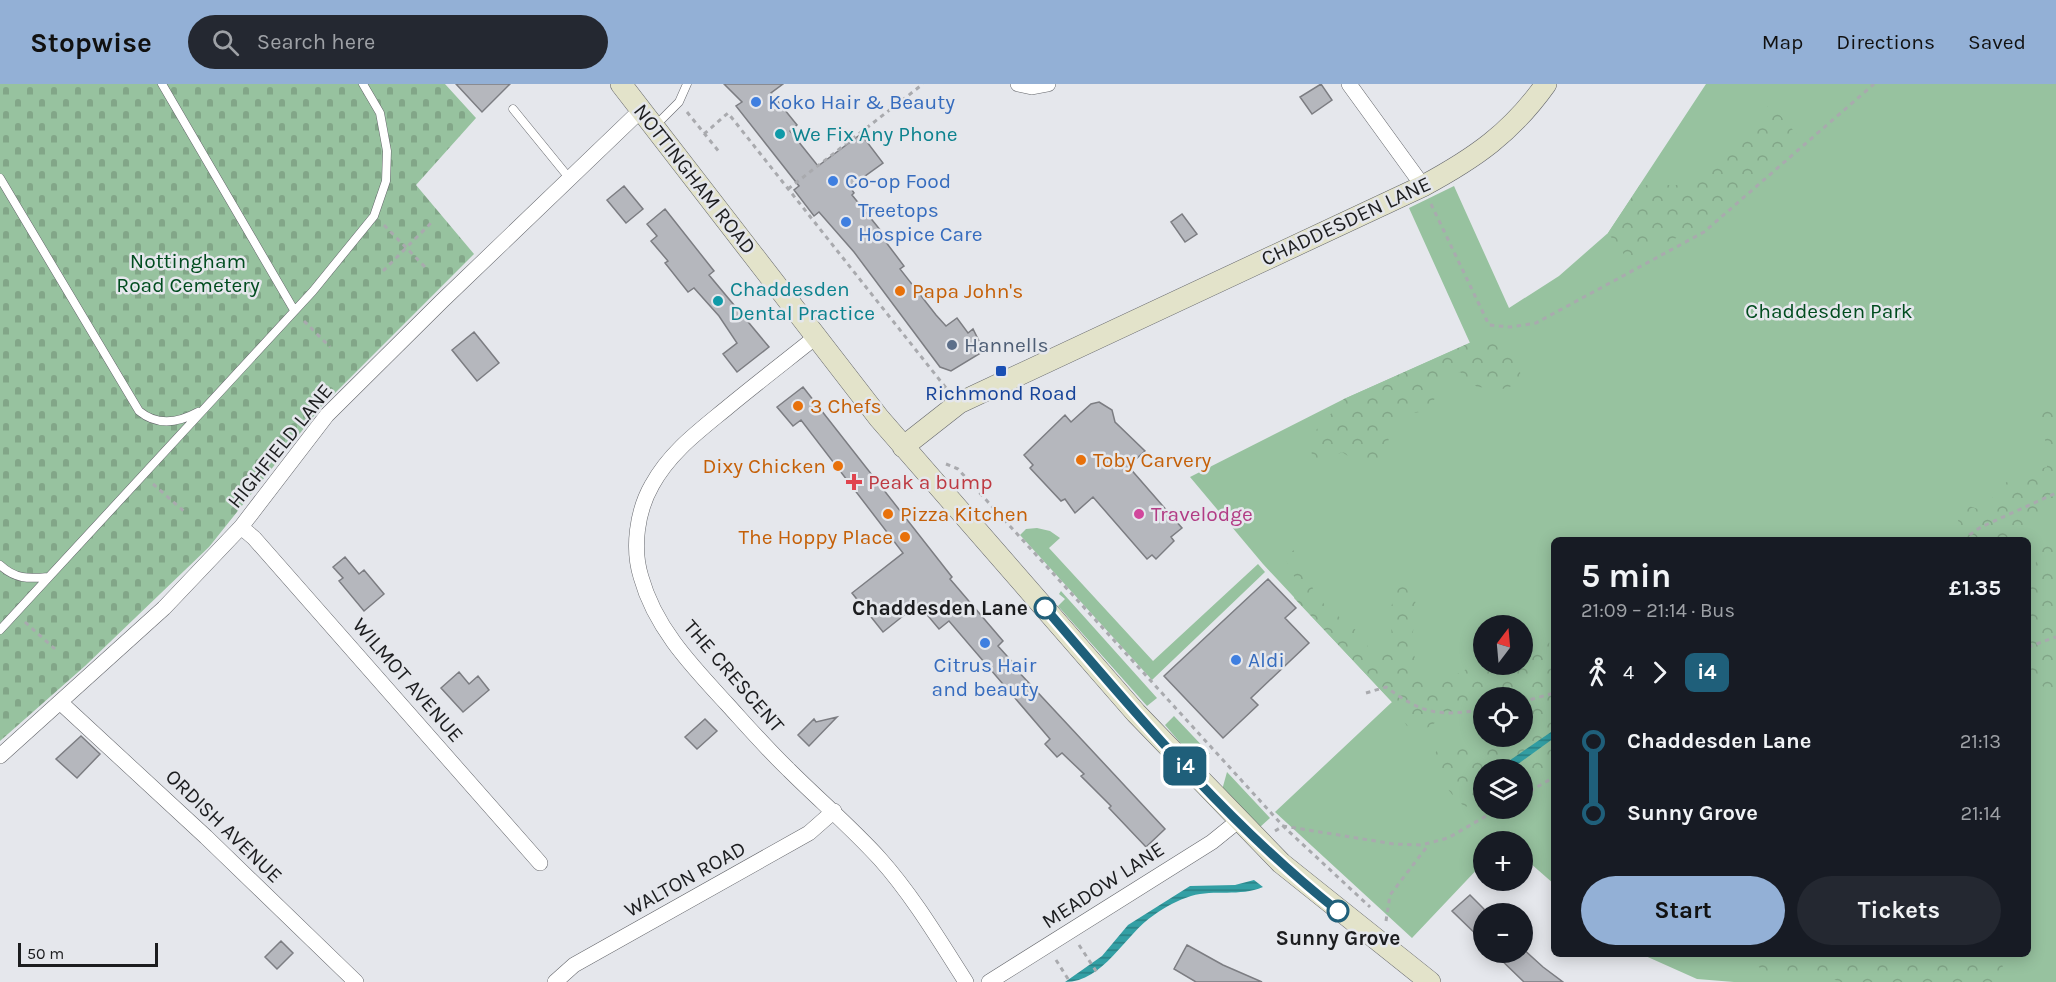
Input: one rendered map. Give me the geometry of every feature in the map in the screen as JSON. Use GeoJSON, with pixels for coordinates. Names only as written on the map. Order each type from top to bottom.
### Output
{"type":"FeatureCollection","features":[{"type":"Feature","properties":{"kind":"street","name":"NOTTINGHAM ROAD"},"geometry":{"type":"LineString","coordinates":[[621,84],[903,447],[1136,713],[1238,821],[1317,894],[1430,982]]}},
{"type":"Feature","properties":{"kind":"street"},"geometry":{"type":"LineString","coordinates":[[1018,84],[1032,87],[1048,84]]}},
{"type":"Feature","properties":{"kind":"street"},"geometry":{"type":"LineString","coordinates":[[1349,84],[1423,186]]}},
{"type":"Feature","properties":{"kind":"street","name":"CHADDESDEN LANE"},"geometry":{"type":"LineString","coordinates":[[903,447],[959,403],[1423,186],[1466,163],[1495,142],[1526,112],[1546,84]]}},
{"type":"Feature","properties":{"kind":"street","name":"HIGHFIELD LANE"},"geometry":{"type":"LineString","coordinates":[[0,756],[164,608],[241,527],[327,415],[442,301],[570,178],[648,119]]}},
{"type":"Feature","properties":{"kind":"street","name":"THE CRESCENT"},"geometry":{"type":"LineString","coordinates":[[817,336],[683,444],[668,459],[647,494],[636,549],[645,589],[671,640],[789,770],[834,811],[892,874],[966,982]]}},
{"type":"Feature","properties":{"kind":"street","name":"WILMOT AVENUE"},"geometry":{"type":"LineString","coordinates":[[241,527],[254,537],[540,863]]}},
{"type":"Feature","properties":{"kind":"street","name":"ORDISH AVENUE"},"geometry":{"type":"LineString","coordinates":[[61,703],[206,837],[356,982]]}},
{"type":"Feature","properties":{"kind":"street","name":"WALTON ROAD"},"geometry":{"type":"LineString","coordinates":[[555,982],[574,965],[809,833],[834,811]]}},
{"type":"Feature","properties":{"kind":"street","name":"MEADOW LANE"},"geometry":{"type":"LineString","coordinates":[[989,982],[1212,842],[1238,821]]}},
{"type":"Feature","properties":{"kind":"lane"},"geometry":{"type":"LineString","coordinates":[[162,84],[294,310]]}},
{"type":"Feature","properties":{"kind":"lane"},"geometry":{"type":"LineString","coordinates":[[0,630],[294,310],[374,216],[386,181],[387,151],[380,113],[363,84]]}},
{"type":"Feature","properties":{"kind":"lane"},"geometry":{"type":"LineString","coordinates":[[648,119],[679,102],[687,84]]}},
{"type":"Feature","properties":{"kind":"lane"},"geometry":{"type":"LineString","coordinates":[[513,109],[570,178]]}},
{"type":"Feature","properties":{"kind":"lane"},"geometry":{"type":"LineString","coordinates":[[0,178],[139,411],[152,420],[164,422],[178,420],[202,410]]}},
{"type":"Feature","properties":{"kind":"lane"},"geometry":{"type":"LineString","coordinates":[[0,565],[11,575],[26,580],[48,577]]}},
{"type":"Feature","properties":{"kind":"path"},"geometry":{"type":"LineString","coordinates":[[788,189],[923,84]]}},
{"type":"Feature","properties":{"kind":"path"},"geometry":{"type":"LineString","coordinates":[[1423,186],[1489,325],[1511,327],[1536,322],[1704,232],[1874,84]]}},
{"type":"Feature","properties":{"kind":"path"},"geometry":{"type":"LineString","coordinates":[[679,102],[720,153]]}},
{"type":"Feature","properties":{"kind":"path"},"geometry":{"type":"LineString","coordinates":[[704,134],[728,113],[959,403]]}},
{"type":"Feature","properties":{"kind":"path"},"geometry":{"type":"LineString","coordinates":[[374,216],[427,269]]}},
{"type":"Feature","properties":{"kind":"path"},"geometry":{"type":"LineString","coordinates":[[382,271],[433,221]]}},
{"type":"Feature","properties":{"kind":"path"},"geometry":{"type":"LineString","coordinates":[[294,310],[330,347]]}},
{"type":"Feature","properties":{"kind":"path"},"geometry":{"type":"LineString","coordinates":[[936,460],[958,469],[1283,826],[1386,921],[1390,895],[1429,843]]}},
{"type":"Feature","properties":{"kind":"path"},"geometry":{"type":"LineString","coordinates":[[142,475],[186,513]]}},
{"type":"Feature","properties":{"kind":"path"},"geometry":{"type":"LineString","coordinates":[[1966,537],[1981,527],[2056,492]]}},
{"type":"Feature","properties":{"kind":"path"},"geometry":{"type":"LineString","coordinates":[[15,613],[55,649]]}},
{"type":"Feature","properties":{"kind":"path"},"geometry":{"type":"LineString","coordinates":[[2031,646],[2056,637]]}},
{"type":"Feature","properties":{"kind":"path"},"geometry":{"type":"LineString","coordinates":[[1366,693],[1386,687],[1411,704],[1431,712],[1451,715],[1473,711]]}},
{"type":"Feature","properties":{"kind":"path"},"geometry":{"type":"LineString","coordinates":[[1533,699],[1551,694]]}},
{"type":"Feature","properties":{"kind":"path"},"geometry":{"type":"LineString","coordinates":[[1533,789],[1551,779]]}},
{"type":"Feature","properties":{"kind":"path"},"geometry":{"type":"LineString","coordinates":[[1283,826],[1394,844],[1429,843],[1448,838],[1481,819]]}},
{"type":"Feature","properties":{"kind":"path"},"geometry":{"type":"LineString","coordinates":[[1087,957],[1098,974]]}},
{"type":"Feature","properties":{"kind":"path"},"geometry":{"type":"LineString","coordinates":[[1064,972],[1070,982]]}},
{"type":"Feature","properties":{"kind":"green space","name":"Nottingham Road Cemetery"},"geometry":{"type":"Polygon","coordinates":[[[0,84],[445,84],[476,118],[416,185],[474,254],[321,407],[209,547],[85,666],[0,741],[0,84]]]}},
{"type":"Feature","properties":{"kind":"green space","name":"Chaddesden Park"},"geometry":{"type":"Polygon","coordinates":[[[1706,84],[2056,84],[2056,982],[1734,982],[1697,979],[1648,957],[2031,957],[2031,537],[1551,537],[1551,881],[1533,866],[1533,831],[1473,831],[1473,874],[1412,938],[1275,812],[1392,702],[1263,564],[1190,477],[1344,399],[1470,343],[1409,208],[1454,186],[1509,308],[1559,276],[1608,233],[1706,84]]]}},
{"type":"Feature","properties":{"kind":"green space"},"geometry":{"type":"Polygon","coordinates":[[[1770,104],[1800,138],[1705,224],[1629,261],[1608,233],[1640,185],[1691,185],[1770,104]]]}},
{"type":"Feature","properties":{"kind":"green space"},"geometry":{"type":"Polygon","coordinates":[[[1487,335],[1510,344],[1521,375],[1508,389],[1477,387],[1460,372],[1442,380],[1430,410],[1392,417],[1387,450],[1369,470],[1342,452],[1315,466],[1308,439],[1344,399],[1487,335]]]}},
{"type":"Feature","properties":{"kind":"green space"},"geometry":{"type":"Polygon","coordinates":[[[2056,395],[2056,512],[2054,509],[2019,528],[2020,537],[1961,537],[1957,515],[1969,506],[1984,511],[2001,485],[2027,472],[2047,467],[2045,439],[2038,413],[2056,395]]]}},
{"type":"Feature","properties":{"kind":"green space"},"geometry":{"type":"Polygon","coordinates":[[[1037,528],[1050,531],[1060,538],[1049,548],[1153,661],[1258,564],[1265,572],[1152,680],[1020,535],[1026,529],[1037,528]]]}},
{"type":"Feature","properties":{"kind":"green space"},"geometry":{"type":"Polygon","coordinates":[[[2041,542],[2056,546],[2055,693],[2037,683],[2031,687],[2031,582],[2041,542]]]}},
{"type":"Feature","properties":{"kind":"green space"},"geometry":{"type":"Polygon","coordinates":[[[1298,549],[1318,597],[1362,637],[1371,655],[1381,658],[1392,640],[1390,610],[1399,583],[1411,587],[1417,608],[1411,643],[1419,673],[1429,678],[1445,679],[1473,667],[1473,675],[1533,675],[1533,643],[1549,639],[1551,767],[1533,777],[1533,759],[1473,759],[1473,804],[1465,807],[1444,783],[1435,753],[1441,746],[1533,747],[1533,687],[1473,687],[1473,703],[1464,704],[1427,728],[1407,726],[1392,702],[1294,598],[1298,584],[1283,554],[1298,549]]]}},
{"type":"Feature","properties":{"kind":"green space"},"geometry":{"type":"Polygon","coordinates":[[[1061,591],[1157,698],[1147,706],[1058,606],[1065,599],[1059,594],[1061,591]]]}},
{"type":"Feature","properties":{"kind":"green space"},"geometry":{"type":"Polygon","coordinates":[[[1174,716],[1210,754],[1189,753],[1165,725],[1174,716]]]}},
{"type":"Feature","properties":{"kind":"green space"},"geometry":{"type":"Polygon","coordinates":[[[1227,772],[1270,818],[1260,827],[1222,790],[1227,772]]]}},
{"type":"Feature","properties":{"kind":"green space"},"geometry":{"type":"Polygon","coordinates":[[[1998,957],[2010,982],[1840,982],[1821,974],[1765,973],[1756,964],[1741,958],[1998,957]]]}},
{"type":"Feature","properties":{"kind":"water"},"geometry":{"type":"Polygon","coordinates":[[[1551,732],[1551,740],[1525,759],[1512,759],[1529,747],[1533,747],[1533,744],[1551,732]]]}},
{"type":"Feature","properties":{"kind":"water"},"geometry":{"type":"Polygon","coordinates":[[[1254,880],[1263,887],[1245,892],[1200,894],[1172,904],[1143,924],[1102,966],[1079,980],[1065,982],[1102,956],[1128,925],[1190,886],[1235,885],[1254,880]]]}},
{"type":"Feature","properties":{"kind":"building"},"geometry":{"type":"Polygon","coordinates":[[[456,84],[510,84],[482,112],[456,84]]]}},
{"type":"Feature","properties":{"kind":"building"},"geometry":{"type":"Polygon","coordinates":[[[724,84],[783,84],[771,93],[797,125],[790,131],[818,166],[861,134],[883,163],[850,187],[854,193],[852,195],[881,231],[879,233],[904,266],[900,269],[936,315],[946,326],[957,318],[968,333],[973,329],[984,351],[951,371],[940,367],[854,252],[819,212],[814,216],[794,190],[799,186],[736,106],[742,102],[724,84]]]}},
{"type":"Feature","properties":{"kind":"building"},"geometry":{"type":"Polygon","coordinates":[[[1321,84],[1332,100],[1312,114],[1300,97],[1321,84]]]}},
{"type":"Feature","properties":{"kind":"building"},"geometry":{"type":"Polygon","coordinates":[[[624,186],[643,209],[626,223],[607,200],[624,186]]]}},
{"type":"Feature","properties":{"kind":"building"},"geometry":{"type":"Polygon","coordinates":[[[665,209],[714,271],[709,275],[769,347],[737,372],[723,354],[737,343],[719,316],[694,288],[688,292],[665,263],[668,261],[651,241],[657,236],[647,224],[665,209]]]}},
{"type":"Feature","properties":{"kind":"building"},"geometry":{"type":"Polygon","coordinates":[[[1182,214],[1197,234],[1185,242],[1171,222],[1182,214]]]}},
{"type":"Feature","properties":{"kind":"building"},"geometry":{"type":"Polygon","coordinates":[[[474,332],[499,363],[477,381],[452,350],[474,332]]]}},
{"type":"Feature","properties":{"kind":"building"},"geometry":{"type":"Polygon","coordinates":[[[803,387],[952,577],[950,579],[1003,641],[998,646],[1016,666],[1015,668],[1165,829],[1146,847],[1109,808],[1111,806],[1081,776],[1084,774],[1062,753],[1057,757],[1045,744],[1050,739],[949,621],[939,629],[918,604],[883,632],[852,593],[903,553],[801,420],[793,426],[777,407],[803,387]]]}},
{"type":"Feature","properties":{"kind":"building","name":"Toby Carvery"},"geometry":{"type":"Polygon","coordinates":[[[1099,402],[1112,410],[1115,422],[1145,451],[1128,466],[1182,528],[1171,537],[1174,541],[1156,559],[1152,555],[1147,559],[1093,497],[1075,513],[1065,499],[1061,501],[1030,468],[1033,465],[1024,455],[1065,415],[1071,422],[1091,404],[1099,402]]]}},
{"type":"Feature","properties":{"kind":"building"},"geometry":{"type":"Polygon","coordinates":[[[345,557],[359,574],[364,570],[384,594],[364,611],[339,581],[343,578],[333,567],[345,557]]]}},
{"type":"Feature","properties":{"kind":"building","name":"Aldi"},"geometry":{"type":"Polygon","coordinates":[[[1268,579],[1296,608],[1285,618],[1309,643],[1251,698],[1258,705],[1223,738],[1164,676],[1268,579]]]}},
{"type":"Feature","properties":{"kind":"building"},"geometry":{"type":"Polygon","coordinates":[[[459,672],[469,684],[478,676],[489,690],[463,712],[441,688],[459,672]]]}},
{"type":"Feature","properties":{"kind":"building"},"geometry":{"type":"Polygon","coordinates":[[[837,717],[809,746],[798,735],[814,719],[816,722],[837,717]]]}},
{"type":"Feature","properties":{"kind":"building"},"geometry":{"type":"Polygon","coordinates":[[[705,719],[717,731],[697,749],[685,737],[705,719]]]}},
{"type":"Feature","properties":{"kind":"building"},"geometry":{"type":"Polygon","coordinates":[[[81,736],[100,754],[77,778],[56,759],[81,736]]]}},
{"type":"Feature","properties":{"kind":"building"},"geometry":{"type":"Polygon","coordinates":[[[1470,895],[1478,903],[1473,903],[1473,931],[1452,911],[1470,895]]]}},
{"type":"Feature","properties":{"kind":"building"},"geometry":{"type":"Polygon","coordinates":[[[281,941],[293,953],[277,969],[265,957],[281,941]]]}},
{"type":"Feature","properties":{"kind":"building"},"geometry":{"type":"Polygon","coordinates":[[[1187,945],[1223,965],[1262,982],[1196,982],[1174,969],[1187,945]]]}},
{"type":"Feature","properties":{"kind":"building"},"geometry":{"type":"Polygon","coordinates":[[[1533,958],[1563,982],[1524,982],[1504,963],[1533,963],[1533,958]]]}},
{"type":"Feature","properties":{"kind":"bus line","name":"i4"},"geometry":{"type":"LineString","coordinates":[[1045,608],[1198,780],[1281,863],[1338,911]]}},
{"type":"Feature","properties":{"kind":"place","name":"Koko Hair & Beauty"},"geometry":{"type":"Point","coordinates":[756,102]}},
{"type":"Feature","properties":{"kind":"place","name":"We Fix Any Phone"},"geometry":{"type":"Point","coordinates":[780,134]}},
{"type":"Feature","properties":{"kind":"place","name":"Co-op Food"},"geometry":{"type":"Point","coordinates":[833,181]}},
{"type":"Feature","properties":{"kind":"place","name":"Treetops Hospice Care"},"geometry":{"type":"Point","coordinates":[846,222]}},
{"type":"Feature","properties":{"kind":"place","name":"Papa John's"},"geometry":{"type":"Point","coordinates":[900,291]}},
{"type":"Feature","properties":{"kind":"place","name":"Chaddesden Dental Practice"},"geometry":{"type":"Point","coordinates":[718,301]}},
{"type":"Feature","properties":{"kind":"place","name":"Hannells"},"geometry":{"type":"Point","coordinates":[952,345]}},
{"type":"Feature","properties":{"kind":"place","name":"Richmond Road"},"geometry":{"type":"Point","coordinates":[1001,371]}},
{"type":"Feature","properties":{"kind":"place","name":"3 Chefs"},"geometry":{"type":"Point","coordinates":[798,406]}},
{"type":"Feature","properties":{"kind":"place","name":"Toby Carvery"},"geometry":{"type":"Point","coordinates":[1081,460]}},
{"type":"Feature","properties":{"kind":"place","name":"Dixy Chicken"},"geometry":{"type":"Point","coordinates":[838,466]}},
{"type":"Feature","properties":{"kind":"place","name":"Peak a bump"},"geometry":{"type":"Point","coordinates":[854,482]}},
{"type":"Feature","properties":{"kind":"place","name":"Pizza Kitchen"},"geometry":{"type":"Point","coordinates":[888,514]}},
{"type":"Feature","properties":{"kind":"place","name":"Travelodge"},"geometry":{"type":"Point","coordinates":[1139,514]}},
{"type":"Feature","properties":{"kind":"place","name":"The Hoppy Place"},"geometry":{"type":"Point","coordinates":[905,537]}},
{"type":"Feature","properties":{"kind":"place","name":"Chaddesden Lane"},"geometry":{"type":"Point","coordinates":[1045,608]}},
{"type":"Feature","properties":{"kind":"place","name":"Citrus Hair and beauty"},"geometry":{"type":"Point","coordinates":[985,643]}},
{"type":"Feature","properties":{"kind":"place","name":"Aldi"},"geometry":{"type":"Point","coordinates":[1236,660]}},
{"type":"Feature","properties":{"kind":"place","name":"Sunny Grove"},"geometry":{"type":"Point","coordinates":[1338,911]}}]}
